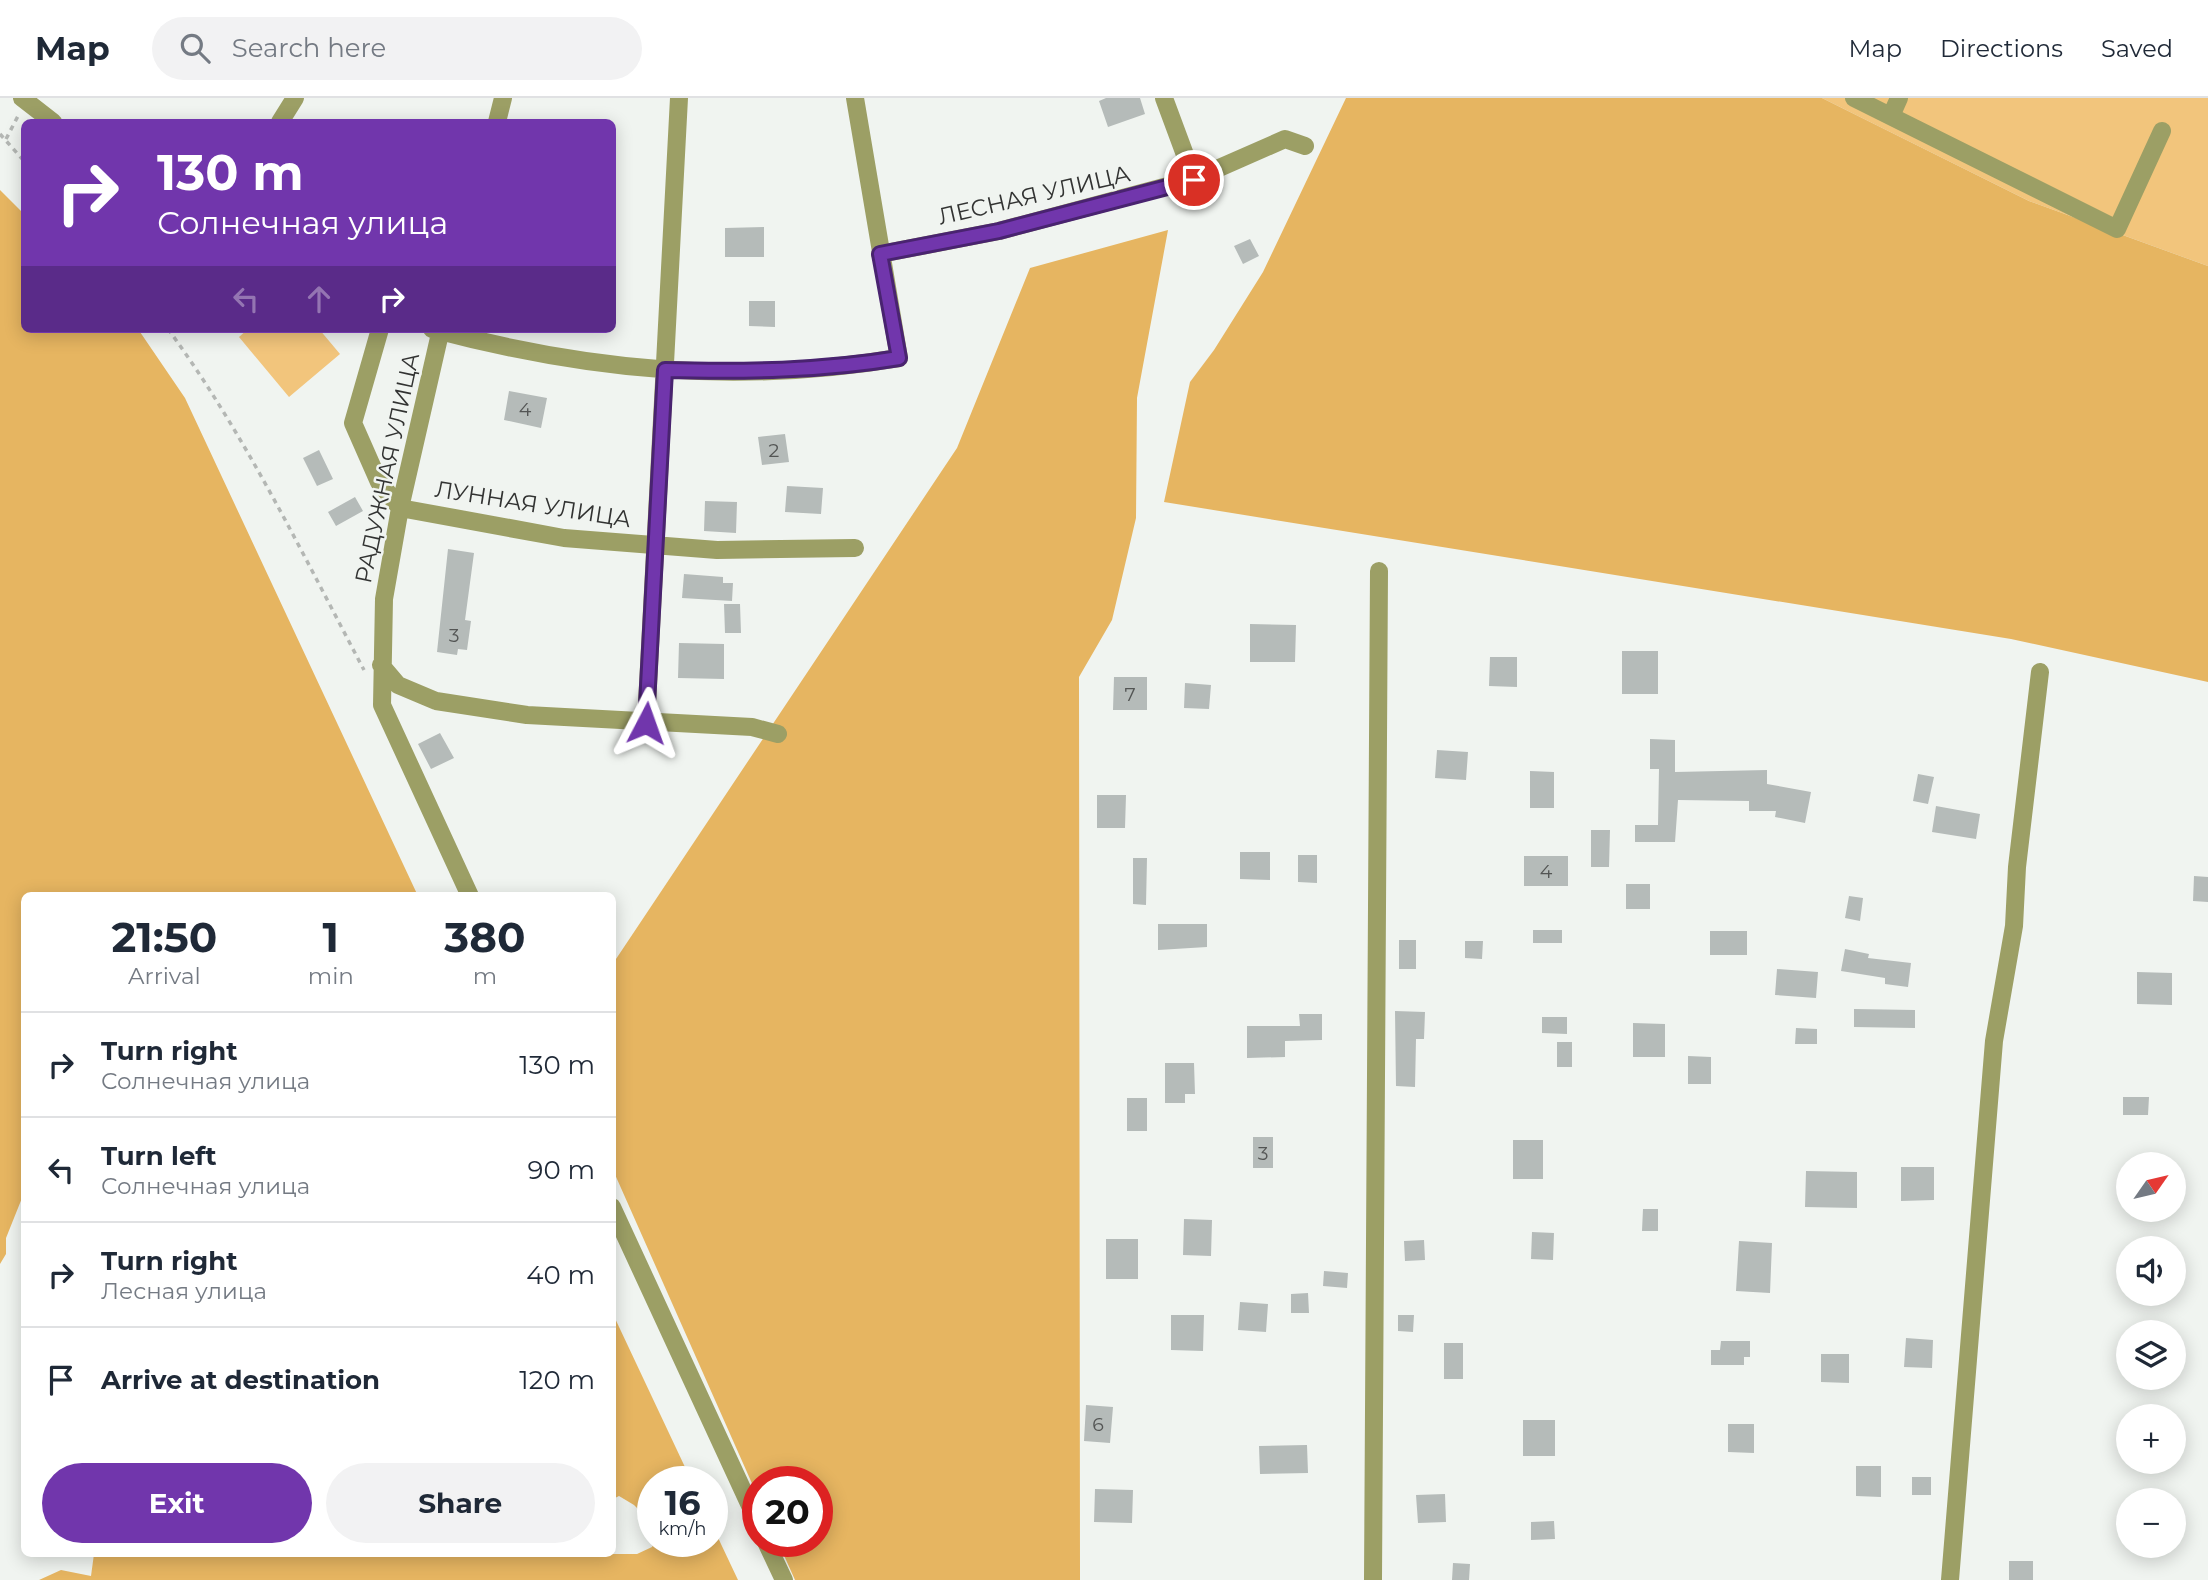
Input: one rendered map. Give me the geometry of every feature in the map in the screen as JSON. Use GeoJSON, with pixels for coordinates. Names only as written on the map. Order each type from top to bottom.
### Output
{"type":"FeatureCollection","features":[{"type":"Feature","properties":{"kind":"street"},"geometry":{"type":"LineString","coordinates":[[282,119],[295,98]]}},
{"type":"Feature","properties":{"kind":"street"},"geometry":{"type":"LineString","coordinates":[[498,119],[503,98]]}},
{"type":"Feature","properties":{"kind":"street"},"geometry":{"type":"LineString","coordinates":[[646,723],[679,98]]}},
{"type":"Feature","properties":{"kind":"street"},"geometry":{"type":"LineString","coordinates":[[451,333],[570,361],[665,370],[770,372],[849,366],[899,358],[855,98]]}},
{"type":"Feature","properties":{"kind":"street"},"geometry":{"type":"LineString","coordinates":[[1164,98],[1194,180]]}},
{"type":"Feature","properties":{"kind":"street"},"geometry":{"type":"LineString","coordinates":[[1854,98],[2117,229],[2162,131]]}},
{"type":"Feature","properties":{"kind":"street"},"geometry":{"type":"LineString","coordinates":[[1891,116],[1899,98]]}},
{"type":"Feature","properties":{"kind":"street"},"geometry":{"type":"LineString","coordinates":[[24,99],[48,119]]}},
{"type":"Feature","properties":{"kind":"street","name":"ЛЕСНАЯ УЛИЦА"},"geometry":{"type":"LineString","coordinates":[[880,254],[999,231],[1194,180],[1285,139],[1305,146]]}},
{"type":"Feature","properties":{"kind":"street","name":"ЛУННАЯ УЛИЦА"},"geometry":{"type":"LineString","coordinates":[[379,333],[353,423],[379,482],[400,508],[564,538],[717,550],[855,548]]}},
{"type":"Feature","properties":{"kind":"street","name":"РАДУЖНАЯ УЛИЦА"},"geometry":{"type":"LineString","coordinates":[[382,705],[384,598],[437,333]]}},
{"type":"Feature","properties":{"kind":"street"},"geometry":{"type":"LineString","coordinates":[[1373,1580],[1379,571]]}},
{"type":"Feature","properties":{"kind":"street"},"geometry":{"type":"LineString","coordinates":[[381,665],[398,685],[436,701],[527,715],[752,727],[778,734]]}},
{"type":"Feature","properties":{"kind":"street"},"geometry":{"type":"LineString","coordinates":[[1950,1580],[1994,1041],[2014,926],[2017,867],[2040,672]]}},
{"type":"Feature","properties":{"kind":"street"},"geometry":{"type":"LineString","coordinates":[[382,705],[468,892]]}},
{"type":"Feature","properties":{"kind":"street"},"geometry":{"type":"LineString","coordinates":[[616,1216],[742,1488]]}},
{"type":"Feature","properties":{"kind":"street"},"geometry":{"type":"LineString","coordinates":[[773,1557],[784,1580]]}},
{"type":"Feature","properties":{"kind":"path"},"geometry":{"type":"LineString","coordinates":[[6,139],[24,99]]}},
{"type":"Feature","properties":{"kind":"path"},"geometry":{"type":"LineString","coordinates":[[0,134],[21,157]]}},
{"type":"Feature","properties":{"kind":"path"},"geometry":{"type":"LineString","coordinates":[[171,333],[193,363],[238,438],[382,705]]}},
{"type":"Feature","properties":{"kind":"shaded area"},"geometry":{"type":"Polygon","coordinates":[[[1346,98],[1822,98],[2029,201],[2208,266],[2208,682],[2011,639],[1164,502],[1190,382],[1214,350],[1263,272],[1346,98]]]}},
{"type":"Feature","properties":{"kind":"shaded area"},"geometry":{"type":"Polygon","coordinates":[[[1822,98],[2208,98],[2208,266],[2029,201],[1822,98]]]}},
{"type":"Feature","properties":{"kind":"shaded area"},"geometry":{"type":"Polygon","coordinates":[[[0,190],[21,211],[21,333],[141,333],[185,398],[416,892],[21,892],[21,1200],[6,1238],[6,1254],[0,1264],[0,190]]]}},
{"type":"Feature","properties":{"kind":"shaded area"},"geometry":{"type":"Polygon","coordinates":[[[1168,230],[1137,398],[1136,518],[1112,620],[1079,677],[1080,1580],[795,1580],[785,1557],[833,1557],[833,1466],[744,1466],[616,1177],[616,959],[957,448],[1030,268],[1168,230]]]}},
{"type":"Feature","properties":{"kind":"shaded area"},"geometry":{"type":"Polygon","coordinates":[[[244,333],[322,333],[340,354],[289,397],[239,337],[244,333]]]}},
{"type":"Feature","properties":{"kind":"shaded area"},"geometry":{"type":"Polygon","coordinates":[[[616,1320],[684,1466],[637,1466],[637,1508],[619,1496],[616,1498],[616,1320]]]}},
{"type":"Feature","properties":{"kind":"shaded area"},"geometry":{"type":"Polygon","coordinates":[[[616,1554],[637,1554],[637,1557],[727,1557],[738,1580],[39,1580],[61,1570],[91,1576],[94,1557],[616,1557],[616,1554]]]}},
{"type":"Feature","properties":{"kind":"building"},"geometry":{"type":"Polygon","coordinates":[[[1106,98],[1140,98],[1145,114],[1108,127],[1099,101],[1106,98]]]}},
{"type":"Feature","properties":{"kind":"building"},"geometry":{"type":"Polygon","coordinates":[[[764,227],[764,257],[725,257],[725,228],[764,227]]]}},
{"type":"Feature","properties":{"kind":"building"},"geometry":{"type":"Polygon","coordinates":[[[1250,239],[1259,256],[1243,264],[1234,246],[1250,239]]]}},
{"type":"Feature","properties":{"kind":"building"},"geometry":{"type":"Polygon","coordinates":[[[749,301],[775,301],[775,327],[749,326],[749,301]]]}},
{"type":"Feature","properties":{"kind":"building"},"geometry":{"type":"Polygon","coordinates":[[[509,391],[547,398],[541,428],[504,420],[509,391]]]}},
{"type":"Feature","properties":{"kind":"building"},"geometry":{"type":"Polygon","coordinates":[[[785,434],[789,462],[762,465],[758,437],[785,434]]]}},
{"type":"Feature","properties":{"kind":"building"},"geometry":{"type":"Polygon","coordinates":[[[319,450],[333,479],[317,486],[303,458],[319,450]]]}},
{"type":"Feature","properties":{"kind":"building"},"geometry":{"type":"Polygon","coordinates":[[[787,486],[823,488],[821,514],[785,512],[787,486]]]}},
{"type":"Feature","properties":{"kind":"building"},"geometry":{"type":"Polygon","coordinates":[[[355,497],[363,511],[336,526],[328,512],[355,497]]]}},
{"type":"Feature","properties":{"kind":"building"},"geometry":{"type":"Polygon","coordinates":[[[705,501],[737,502],[736,533],[704,531],[705,501]]]}},
{"type":"Feature","properties":{"kind":"building"},"geometry":{"type":"Polygon","coordinates":[[[448,549],[474,553],[465,620],[471,621],[467,650],[458,649],[457,655],[437,652],[448,549]]]}},
{"type":"Feature","properties":{"kind":"building"},"geometry":{"type":"Polygon","coordinates":[[[684,574],[723,577],[723,583],[733,583],[732,601],[682,598],[684,574]]]}},
{"type":"Feature","properties":{"kind":"building"},"geometry":{"type":"Polygon","coordinates":[[[724,604],[740,604],[741,633],[725,633],[724,604]]]}},
{"type":"Feature","properties":{"kind":"building"},"geometry":{"type":"Polygon","coordinates":[[[1250,624],[1296,625],[1295,662],[1250,662],[1250,624]]]}},
{"type":"Feature","properties":{"kind":"building"},"geometry":{"type":"Polygon","coordinates":[[[679,643],[724,644],[724,679],[678,678],[679,643]]]}},
{"type":"Feature","properties":{"kind":"building"},"geometry":{"type":"Polygon","coordinates":[[[1622,651],[1658,651],[1658,694],[1622,694],[1622,651]]]}},
{"type":"Feature","properties":{"kind":"building"},"geometry":{"type":"Polygon","coordinates":[[[1490,657],[1517,657],[1517,687],[1489,686],[1490,657]]]}},
{"type":"Feature","properties":{"kind":"building"},"geometry":{"type":"Polygon","coordinates":[[[1114,677],[1147,677],[1147,710],[1113,710],[1114,677]]]}},
{"type":"Feature","properties":{"kind":"building"},"geometry":{"type":"Polygon","coordinates":[[[1185,683],[1211,685],[1209,709],[1184,708],[1185,683]]]}},
{"type":"Feature","properties":{"kind":"building"},"geometry":{"type":"Polygon","coordinates":[[[440,733],[454,758],[431,769],[418,744],[440,733]]]}},
{"type":"Feature","properties":{"kind":"building"},"geometry":{"type":"Polygon","coordinates":[[[1650,739],[1675,740],[1675,772],[1767,770],[1767,784],[1811,792],[1805,823],[1775,817],[1776,811],[1749,811],[1749,801],[1678,800],[1675,842],[1635,842],[1635,825],[1658,825],[1659,769],[1650,769],[1650,739]]]}},
{"type":"Feature","properties":{"kind":"building"},"geometry":{"type":"Polygon","coordinates":[[[1437,750],[1468,752],[1466,780],[1435,778],[1437,750]]]}},
{"type":"Feature","properties":{"kind":"building"},"geometry":{"type":"Polygon","coordinates":[[[1530,771],[1554,772],[1554,808],[1530,808],[1530,771]]]}},
{"type":"Feature","properties":{"kind":"building"},"geometry":{"type":"Polygon","coordinates":[[[1918,774],[1934,777],[1928,804],[1913,801],[1918,774]]]}},
{"type":"Feature","properties":{"kind":"building"},"geometry":{"type":"Polygon","coordinates":[[[1097,795],[1126,795],[1125,828],[1097,828],[1097,795]]]}},
{"type":"Feature","properties":{"kind":"building"},"geometry":{"type":"Polygon","coordinates":[[[1936,806],[1980,814],[1976,839],[1932,832],[1936,806]]]}},
{"type":"Feature","properties":{"kind":"building"},"geometry":{"type":"Polygon","coordinates":[[[1591,830],[1610,830],[1609,867],[1591,867],[1591,830]]]}},
{"type":"Feature","properties":{"kind":"building"},"geometry":{"type":"Polygon","coordinates":[[[1240,852],[1270,852],[1270,880],[1240,879],[1240,852]]]}},
{"type":"Feature","properties":{"kind":"building"},"geometry":{"type":"Polygon","coordinates":[[[1298,855],[1317,855],[1317,883],[1298,882],[1298,855]]]}},
{"type":"Feature","properties":{"kind":"building"},"geometry":{"type":"Polygon","coordinates":[[[1524,856],[1568,856],[1568,886],[1524,886],[1524,856]]]}},
{"type":"Feature","properties":{"kind":"building"},"geometry":{"type":"Polygon","coordinates":[[[1133,858],[1147,858],[1146,905],[1133,904],[1133,858]]]}},
{"type":"Feature","properties":{"kind":"building"},"geometry":{"type":"Polygon","coordinates":[[[2194,876],[2208,877],[2208,902],[2193,901],[2194,876]]]}},
{"type":"Feature","properties":{"kind":"building"},"geometry":{"type":"Polygon","coordinates":[[[1626,884],[1650,884],[1650,909],[1626,909],[1626,884]]]}},
{"type":"Feature","properties":{"kind":"building"},"geometry":{"type":"Polygon","coordinates":[[[1849,896],[1863,898],[1860,921],[1845,918],[1849,896]]]}},
{"type":"Feature","properties":{"kind":"building"},"geometry":{"type":"Polygon","coordinates":[[[1158,924],[1207,924],[1207,947],[1158,950],[1158,924]]]}},
{"type":"Feature","properties":{"kind":"building"},"geometry":{"type":"Polygon","coordinates":[[[1533,930],[1562,930],[1562,943],[1533,943],[1533,930]]]}},
{"type":"Feature","properties":{"kind":"building"},"geometry":{"type":"Polygon","coordinates":[[[1710,931],[1747,931],[1747,955],[1710,955],[1710,931]]]}},
{"type":"Feature","properties":{"kind":"building"},"geometry":{"type":"Polygon","coordinates":[[[1399,940],[1416,940],[1416,969],[1399,969],[1399,940]]]}},
{"type":"Feature","properties":{"kind":"building"},"geometry":{"type":"Polygon","coordinates":[[[1465,941],[1483,941],[1482,959],[1465,958],[1465,941]]]}},
{"type":"Feature","properties":{"kind":"building"},"geometry":{"type":"Polygon","coordinates":[[[1845,949],[1869,954],[1868,958],[1911,963],[1908,987],[1885,984],[1885,978],[1841,971],[1845,949]]]}},
{"type":"Feature","properties":{"kind":"building"},"geometry":{"type":"Polygon","coordinates":[[[1777,969],[1818,972],[1816,998],[1775,995],[1777,969]]]}},
{"type":"Feature","properties":{"kind":"building"},"geometry":{"type":"Polygon","coordinates":[[[2137,972],[2172,973],[2172,1005],[2137,1004],[2137,972]]]}},
{"type":"Feature","properties":{"kind":"building"},"geometry":{"type":"Polygon","coordinates":[[[1854,1009],[1915,1010],[1915,1028],[1854,1027],[1854,1009]]]}},
{"type":"Feature","properties":{"kind":"building"},"geometry":{"type":"Polygon","coordinates":[[[1395,1011],[1425,1012],[1424,1039],[1416,1039],[1415,1087],[1396,1086],[1395,1011]]]}},
{"type":"Feature","properties":{"kind":"building"},"geometry":{"type":"Polygon","coordinates":[[[1299,1014],[1322,1014],[1322,1040],[1285,1041],[1285,1057],[1247,1058],[1247,1026],[1300,1026],[1299,1014]]]}},
{"type":"Feature","properties":{"kind":"building"},"geometry":{"type":"Polygon","coordinates":[[[1542,1017],[1567,1017],[1567,1034],[1542,1033],[1542,1017]]]}},
{"type":"Feature","properties":{"kind":"building"},"geometry":{"type":"Polygon","coordinates":[[[1633,1023],[1665,1024],[1665,1057],[1633,1057],[1633,1023]]]}},
{"type":"Feature","properties":{"kind":"building"},"geometry":{"type":"Polygon","coordinates":[[[1796,1028],[1817,1029],[1817,1044],[1795,1044],[1796,1028]]]}},
{"type":"Feature","properties":{"kind":"building"},"geometry":{"type":"Polygon","coordinates":[[[1557,1042],[1572,1042],[1572,1067],[1557,1067],[1557,1042]]]}},
{"type":"Feature","properties":{"kind":"building"},"geometry":{"type":"Polygon","coordinates":[[[1688,1056],[1711,1057],[1711,1084],[1688,1084],[1688,1056]]]}},
{"type":"Feature","properties":{"kind":"building"},"geometry":{"type":"Polygon","coordinates":[[[1165,1063],[1194,1063],[1195,1094],[1185,1094],[1185,1103],[1165,1103],[1165,1063]]]}},
{"type":"Feature","properties":{"kind":"building"},"geometry":{"type":"Polygon","coordinates":[[[2123,1097],[2149,1097],[2148,1115],[2123,1115],[2123,1097]]]}},
{"type":"Feature","properties":{"kind":"building"},"geometry":{"type":"Polygon","coordinates":[[[1127,1098],[1147,1098],[1147,1131],[1127,1131],[1127,1098]]]}},
{"type":"Feature","properties":{"kind":"building"},"geometry":{"type":"Polygon","coordinates":[[[1253,1137],[1273,1137],[1273,1168],[1253,1168],[1253,1137]]]}},
{"type":"Feature","properties":{"kind":"building"},"geometry":{"type":"Polygon","coordinates":[[[1513,1140],[1543,1140],[1543,1179],[1513,1179],[1513,1140]]]}},
{"type":"Feature","properties":{"kind":"building"},"geometry":{"type":"Polygon","coordinates":[[[1901,1167],[1934,1167],[1934,1200],[1901,1201],[1901,1167]]]}},
{"type":"Feature","properties":{"kind":"building"},"geometry":{"type":"Polygon","coordinates":[[[1806,1171],[1857,1172],[1857,1208],[1805,1207],[1806,1171]]]}},
{"type":"Feature","properties":{"kind":"building"},"geometry":{"type":"Polygon","coordinates":[[[1643,1209],[1658,1209],[1658,1231],[1642,1231],[1643,1209]]]}},
{"type":"Feature","properties":{"kind":"building"},"geometry":{"type":"Polygon","coordinates":[[[1184,1219],[1212,1220],[1211,1256],[1183,1255],[1184,1219]]]}},
{"type":"Feature","properties":{"kind":"building"},"geometry":{"type":"Polygon","coordinates":[[[1532,1232],[1554,1233],[1553,1260],[1531,1259],[1532,1232]]]}},
{"type":"Feature","properties":{"kind":"building"},"geometry":{"type":"Polygon","coordinates":[[[1106,1239],[1138,1239],[1138,1279],[1106,1279],[1106,1239]]]}},
{"type":"Feature","properties":{"kind":"building"},"geometry":{"type":"Polygon","coordinates":[[[1424,1240],[1425,1260],[1405,1261],[1404,1241],[1424,1240]]]}},
{"type":"Feature","properties":{"kind":"building"},"geometry":{"type":"Polygon","coordinates":[[[1739,1241],[1772,1243],[1770,1293],[1736,1291],[1739,1241]]]}},
{"type":"Feature","properties":{"kind":"building"},"geometry":{"type":"Polygon","coordinates":[[[1324,1271],[1348,1273],[1347,1288],[1323,1286],[1324,1271]]]}},
{"type":"Feature","properties":{"kind":"building"},"geometry":{"type":"Polygon","coordinates":[[[1308,1293],[1309,1313],[1291,1313],[1291,1294],[1308,1293]]]}},
{"type":"Feature","properties":{"kind":"building"},"geometry":{"type":"Polygon","coordinates":[[[1240,1302],[1268,1304],[1266,1332],[1238,1330],[1240,1302]]]}},
{"type":"Feature","properties":{"kind":"building"},"geometry":{"type":"Polygon","coordinates":[[[1171,1315],[1204,1315],[1203,1351],[1171,1350],[1171,1315]]]}},
{"type":"Feature","properties":{"kind":"building"},"geometry":{"type":"Polygon","coordinates":[[[1398,1315],[1414,1315],[1413,1332],[1398,1331],[1398,1315]]]}},
{"type":"Feature","properties":{"kind":"building"},"geometry":{"type":"Polygon","coordinates":[[[1906,1338],[1933,1340],[1932,1368],[1904,1367],[1906,1338]]]}},
{"type":"Feature","properties":{"kind":"building"},"geometry":{"type":"Polygon","coordinates":[[[1721,1341],[1750,1341],[1750,1357],[1744,1357],[1744,1365],[1711,1365],[1711,1350],[1720,1350],[1721,1341]]]}},
{"type":"Feature","properties":{"kind":"building"},"geometry":{"type":"Polygon","coordinates":[[[1444,1343],[1463,1343],[1463,1379],[1444,1379],[1444,1343]]]}},
{"type":"Feature","properties":{"kind":"building"},"geometry":{"type":"Polygon","coordinates":[[[1821,1354],[1849,1354],[1849,1383],[1821,1382],[1821,1354]]]}},
{"type":"Feature","properties":{"kind":"building"},"geometry":{"type":"Polygon","coordinates":[[[1086,1405],[1113,1407],[1110,1443],[1084,1441],[1086,1405]]]}},
{"type":"Feature","properties":{"kind":"building"},"geometry":{"type":"Polygon","coordinates":[[[1523,1420],[1555,1420],[1555,1456],[1523,1456],[1523,1420]]]}},
{"type":"Feature","properties":{"kind":"building"},"geometry":{"type":"Polygon","coordinates":[[[1728,1424],[1754,1424],[1754,1453],[1728,1452],[1728,1424]]]}},
{"type":"Feature","properties":{"kind":"building"},"geometry":{"type":"Polygon","coordinates":[[[1307,1445],[1308,1473],[1260,1474],[1259,1446],[1307,1445]]]}},
{"type":"Feature","properties":{"kind":"building"},"geometry":{"type":"Polygon","coordinates":[[[1856,1466],[1881,1466],[1881,1497],[1856,1496],[1856,1466]]]}},
{"type":"Feature","properties":{"kind":"building"},"geometry":{"type":"Polygon","coordinates":[[[1912,1477],[1931,1477],[1931,1495],[1912,1495],[1912,1477]]]}},
{"type":"Feature","properties":{"kind":"building"},"geometry":{"type":"Polygon","coordinates":[[[1095,1489],[1133,1490],[1132,1523],[1094,1522],[1095,1489]]]}},
{"type":"Feature","properties":{"kind":"building"},"geometry":{"type":"Polygon","coordinates":[[[1445,1494],[1446,1522],[1418,1523],[1416,1495],[1445,1494]]]}},
{"type":"Feature","properties":{"kind":"building"},"geometry":{"type":"Polygon","coordinates":[[[1554,1521],[1555,1539],[1531,1540],[1531,1522],[1554,1521]]]}},
{"type":"Feature","properties":{"kind":"building"},"geometry":{"type":"Polygon","coordinates":[[[2009,1561],[2033,1561],[2033,1580],[2009,1580],[2009,1561]]]}},
{"type":"Feature","properties":{"kind":"building"},"geometry":{"type":"Polygon","coordinates":[[[1453,1563],[1470,1564],[1469,1580],[1452,1580],[1453,1563]]]}},
{"type":"Feature","properties":{"kind":"route"},"geometry":{"type":"LineString","coordinates":[[646,723],[665,370],[770,372],[849,366],[899,358],[880,254],[999,231],[1194,180]]}}]}
